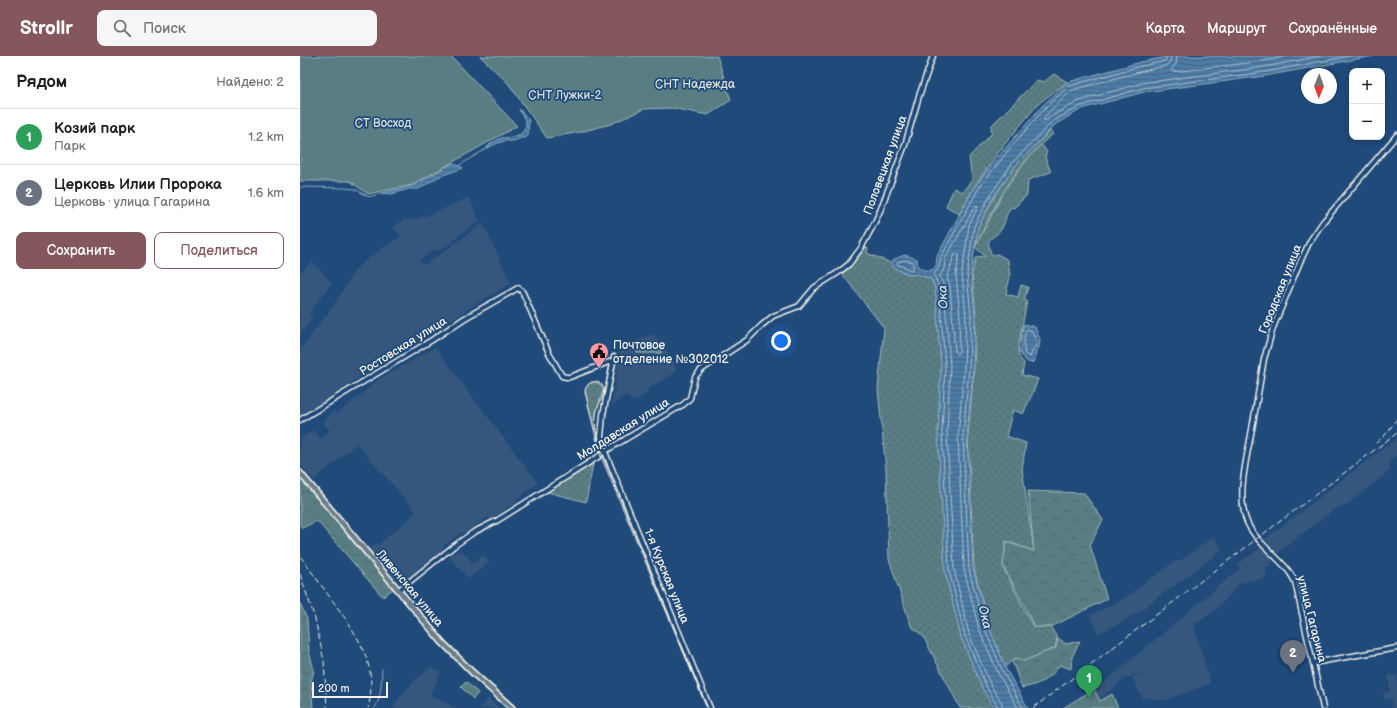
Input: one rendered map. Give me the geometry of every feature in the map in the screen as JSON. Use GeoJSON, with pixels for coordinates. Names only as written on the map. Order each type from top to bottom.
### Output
{"type":"FeatureCollection","features":[{"type":"Feature","properties":{"kind":"main road","name":"Ливенская улица"},"geometry":{"type":"LineString","coordinates":[[300,473],[442,642],[472,672],[512,708]]}},
{"type":"Feature","properties":{"kind":"street","name":"Половецкая улица"},"geometry":{"type":"LineString","coordinates":[[839,272],[853,259],[874,224],[905,145],[919,96],[933,56]]}},
{"type":"Feature","properties":{"kind":"street","name":"Городская улица"},"geometry":{"type":"LineString","coordinates":[[1243,479],[1264,359],[1268,344],[1300,262],[1310,241],[1323,222],[1397,135]]}},
{"type":"Feature","properties":{"kind":"street","name":"Молдавская улица"},"geometry":{"type":"LineString","coordinates":[[399,590],[474,532],[498,520],[604,452],[687,402],[690,398],[695,377],[701,370],[747,340],[773,316],[799,306],[814,288],[839,272]]}},
{"type":"Feature","properties":{"kind":"street","name":"Ростовская улица"},"geometry":{"type":"LineString","coordinates":[[300,420],[516,288],[519,288],[522,291],[549,353],[560,374],[564,377],[570,377],[614,359]]}},
{"type":"Feature","properties":{"kind":"street","name":"1-я Курская улица"},"geometry":{"type":"LineString","coordinates":[[614,359],[602,423],[601,442],[710,708]]}},
{"type":"Feature","properties":{"kind":"street","name":"улица Гагарина"},"geometry":{"type":"LineString","coordinates":[[1243,479],[1242,500],[1246,522],[1255,536],[1293,578],[1323,708]]}},
{"type":"Feature","properties":{"kind":"street"},"geometry":{"type":"LineString","coordinates":[[1313,663],[1397,648]]}},
{"type":"Feature","properties":{"kind":"shaded area"},"geometry":{"type":"Polygon","coordinates":[[[469,197],[480,221],[439,251],[433,250],[419,261],[425,265],[483,223],[511,283],[372,368],[326,401],[300,416],[300,350],[332,307],[356,269],[375,253],[401,236],[393,227],[403,220],[412,220],[434,213],[469,197]]]}},
{"type":"Feature","properties":{"kind":"shaded area"},"geometry":{"type":"Polygon","coordinates":[[[312,262],[332,282],[309,314],[313,317],[300,335],[300,273],[312,262]]]}},
{"type":"Feature","properties":{"kind":"shaded area"},"geometry":{"type":"Polygon","coordinates":[[[651,334],[656,337],[672,357],[677,372],[649,388],[645,395],[633,402],[626,395],[612,405],[620,349],[651,334]]]}},
{"type":"Feature","properties":{"kind":"shaded area"},"geometry":{"type":"Polygon","coordinates":[[[435,347],[538,483],[517,500],[517,502],[490,520],[488,517],[473,527],[474,530],[462,532],[402,584],[398,579],[396,580],[370,549],[376,543],[378,545],[415,513],[414,510],[357,444],[313,480],[300,464],[300,439],[313,430],[321,439],[330,431],[322,422],[334,411],[337,414],[376,381],[435,347]]]}},
{"type":"Feature","properties":{"kind":"shaded area"},"geometry":{"type":"Polygon","coordinates":[[[1397,438],[1397,455],[1389,462],[1391,470],[1344,507],[1338,507],[1277,553],[1265,539],[1397,438]]]}},
{"type":"Feature","properties":{"kind":"shaded area"},"geometry":{"type":"Polygon","coordinates":[[[1214,536],[1223,550],[1133,616],[1098,634],[1090,615],[1123,599],[1172,563],[1181,560],[1214,536]]]}},
{"type":"Feature","properties":{"kind":"shaded area"},"geometry":{"type":"Polygon","coordinates":[[[1261,547],[1274,559],[1266,569],[1266,578],[1236,585],[1235,589],[1217,609],[1194,625],[1210,682],[1209,684],[1166,700],[1142,698],[1132,677],[1147,670],[1126,678],[1100,699],[1095,690],[1239,569],[1238,564],[1261,547]]]}},
{"type":"Feature","properties":{"kind":"shaded area"},"geometry":{"type":"Polygon","coordinates":[[[462,551],[473,563],[483,555],[489,562],[469,579],[449,557],[454,552],[462,551]]]}},
{"type":"Feature","properties":{"kind":"shaded area"},"geometry":{"type":"Polygon","coordinates":[[[431,667],[441,672],[430,695],[457,708],[393,708],[401,695],[414,681],[431,667]]]}},
{"type":"Feature","properties":{"kind":"shaded area"},"geometry":{"type":"Polygon","coordinates":[[[1388,675],[1397,675],[1397,708],[1392,708],[1391,699],[1384,699],[1383,693],[1390,691],[1388,675]]]}},
{"type":"Feature","properties":{"kind":"shaded area"},"geometry":{"type":"Polygon","coordinates":[[[488,698],[500,708],[478,708],[485,703],[488,698]]]}},
{"type":"Feature","properties":{"kind":"green space","name":"СТ Восход"},"geometry":{"type":"Polygon","coordinates":[[[300,56],[451,56],[517,126],[412,185],[368,194],[350,181],[300,181],[300,56]]]}},
{"type":"Feature","properties":{"kind":"green space","name":"СНТ Лужки-2"},"geometry":{"type":"Polygon","coordinates":[[[480,56],[717,56],[731,100],[708,115],[672,108],[644,109],[611,124],[547,138],[508,83],[480,56]]]}},
{"type":"Feature","properties":{"kind":"green space"},"geometry":{"type":"Polygon","coordinates":[[[1054,74],[1067,82],[1038,104],[1004,145],[974,187],[959,214],[946,206],[954,188],[962,192],[972,180],[969,157],[992,133],[991,126],[1037,80],[1044,82],[1054,74]]]}},
{"type":"Feature","properties":{"kind":"green space"},"geometry":{"type":"Polygon","coordinates":[[[1051,130],[1053,134],[1027,159],[1011,180],[975,246],[978,227],[995,196],[1016,165],[1051,130]]]}},
{"type":"Feature","properties":{"kind":"green space"},"geometry":{"type":"Polygon","coordinates":[[[1041,144],[1047,152],[1045,157],[1051,172],[1028,180],[1027,195],[1014,208],[1011,207],[1002,228],[991,238],[989,244],[992,255],[997,254],[1008,260],[1010,277],[1006,294],[1018,297],[1021,285],[1028,287],[1024,300],[1027,301],[1018,348],[1019,357],[1024,363],[1022,375],[1038,379],[1023,414],[1013,410],[1006,436],[1026,443],[1022,469],[1034,551],[1006,541],[1003,567],[1033,627],[1051,627],[1057,638],[1055,648],[1024,661],[1015,658],[1005,667],[988,625],[974,568],[968,436],[974,369],[976,315],[972,274],[976,257],[985,256],[975,247],[1006,187],[1041,144]]]}},
{"type":"Feature","properties":{"kind":"green space"},"geometry":{"type":"Polygon","coordinates":[[[866,247],[868,249],[867,253],[891,263],[894,268],[911,275],[916,274],[931,279],[935,288],[941,366],[938,433],[945,571],[961,637],[983,690],[994,708],[960,708],[923,636],[911,626],[889,559],[886,470],[878,389],[884,328],[842,274],[853,264],[866,247]]]}},
{"type":"Feature","properties":{"kind":"green space"},"geometry":{"type":"Polygon","coordinates":[[[661,344],[661,353],[637,353],[637,345],[661,344]]]}},
{"type":"Feature","properties":{"kind":"green space"},"geometry":{"type":"Polygon","coordinates":[[[595,382],[601,385],[603,390],[596,412],[595,431],[585,390],[589,384],[595,382]]]}},
{"type":"Feature","properties":{"kind":"green space"},"geometry":{"type":"Polygon","coordinates":[[[593,464],[586,502],[547,492],[593,464]]]}},
{"type":"Feature","properties":{"kind":"green space"},"geometry":{"type":"Polygon","coordinates":[[[300,478],[393,589],[383,597],[317,521],[302,528],[300,525],[300,478]]]}},
{"type":"Feature","properties":{"kind":"green space"},"geometry":{"type":"Polygon","coordinates":[[[1028,491],[1084,493],[1103,520],[1090,545],[1107,599],[1051,627],[1034,627],[1003,566],[1006,542],[1034,551],[1028,491]]]}},
{"type":"Feature","properties":{"kind":"green space"},"geometry":{"type":"Polygon","coordinates":[[[300,603],[307,619],[309,651],[314,670],[311,682],[313,708],[303,708],[300,705],[300,603]]]}},
{"type":"Feature","properties":{"kind":"green space"},"geometry":{"type":"Polygon","coordinates":[[[1058,638],[1066,644],[1080,641],[1072,657],[1071,669],[1059,665],[1048,678],[1022,688],[1012,661],[1016,658],[1024,661],[1056,648],[1058,638]]]}},
{"type":"Feature","properties":{"kind":"green space"},"geometry":{"type":"Polygon","coordinates":[[[466,682],[478,693],[473,699],[461,687],[466,682]]]}},
{"type":"Feature","properties":{"kind":"green space"},"geometry":{"type":"Polygon","coordinates":[[[1094,689],[1100,701],[1112,694],[1118,708],[1063,708],[1094,689]]]}},
{"type":"Feature","properties":{"kind":"water","name":"Ока"},"geometry":{"type":"Polygon","coordinates":[[[1171,56],[1374,56],[1309,68],[1301,68],[1301,69],[1265,76],[1144,92],[1082,109],[1056,124],[1016,165],[994,196],[978,227],[971,274],[975,316],[973,369],[967,436],[973,568],[988,625],[1007,671],[1028,708],[994,708],[983,690],[961,637],[945,571],[938,433],[941,366],[935,287],[931,279],[916,274],[911,275],[894,268],[891,264],[894,259],[905,255],[917,259],[918,267],[925,270],[932,270],[936,266],[937,256],[975,186],[1043,105],[1068,82],[1141,62],[1171,56]]]}},
{"type":"Feature","properties":{"kind":"water"},"geometry":{"type":"Polygon","coordinates":[[[519,109],[529,120],[528,136],[514,141],[503,141],[486,149],[490,144],[501,138],[521,134],[526,127],[526,122],[519,109]]]}},
{"type":"Feature","properties":{"kind":"water"},"geometry":{"type":"Polygon","coordinates":[[[453,163],[463,168],[438,177],[419,189],[409,189],[392,194],[382,193],[412,186],[453,163]]]}},
{"type":"Feature","properties":{"kind":"water"},"geometry":{"type":"Polygon","coordinates":[[[1024,324],[1035,327],[1040,340],[1039,348],[1036,351],[1035,360],[1032,363],[1024,359],[1019,350],[1021,347],[1021,335],[1024,324]]]}},
{"type":"Feature","properties":{"kind":"waterway"},"geometry":{"type":"LineString","coordinates":[[458,166],[486,149]]}},
{"type":"Feature","properties":{"kind":"waterway"},"geometry":{"type":"LineString","coordinates":[[300,187],[355,189],[369,197],[382,193]]}},
{"type":"Feature","properties":{"kind":"waterway"},"geometry":{"type":"LineString","coordinates":[[375,708],[380,694],[382,669]]}},
{"type":"Feature","properties":{"kind":"tram line"},"geometry":{"type":"LineString","coordinates":[[707,708],[600,454],[585,392],[590,383],[599,383],[604,388],[596,416],[598,440],[603,457],[708,708]]}},
{"type":"Feature","properties":{"kind":"railway"},"geometry":{"type":"LineString","coordinates":[[1376,443],[1386,434],[1397,419]]}},
{"type":"Feature","properties":{"kind":"railway"},"geometry":{"type":"LineString","coordinates":[[1033,708],[1397,433]]}},
{"type":"Feature","properties":{"kind":"railway"},"geometry":{"type":"LineString","coordinates":[[300,556],[343,616],[364,652],[371,679],[371,693],[368,708]]}},
{"type":"Feature","properties":{"kind":"railway"},"geometry":{"type":"LineString","coordinates":[[300,574],[315,619],[324,661],[327,708]]}},
{"type":"Feature","properties":{"kind":"place","name":"Почтовое отделение №302012"},"geometry":{"type":"Point","coordinates":[599,369]}},
{"type":"Feature","properties":{"kind":"place","name":"Церковь Илии Пророка"},"geometry":{"type":"Point","coordinates":[1293,673]}},
{"type":"Feature","properties":{"kind":"place","name":"Козий парк"},"geometry":{"type":"Point","coordinates":[1089,698]}},
{"type":"Feature","properties":{"kind":"park label","name":"СНТ Надежда"},"geometry":{"type":"Point","coordinates":[695,84]}}]}
